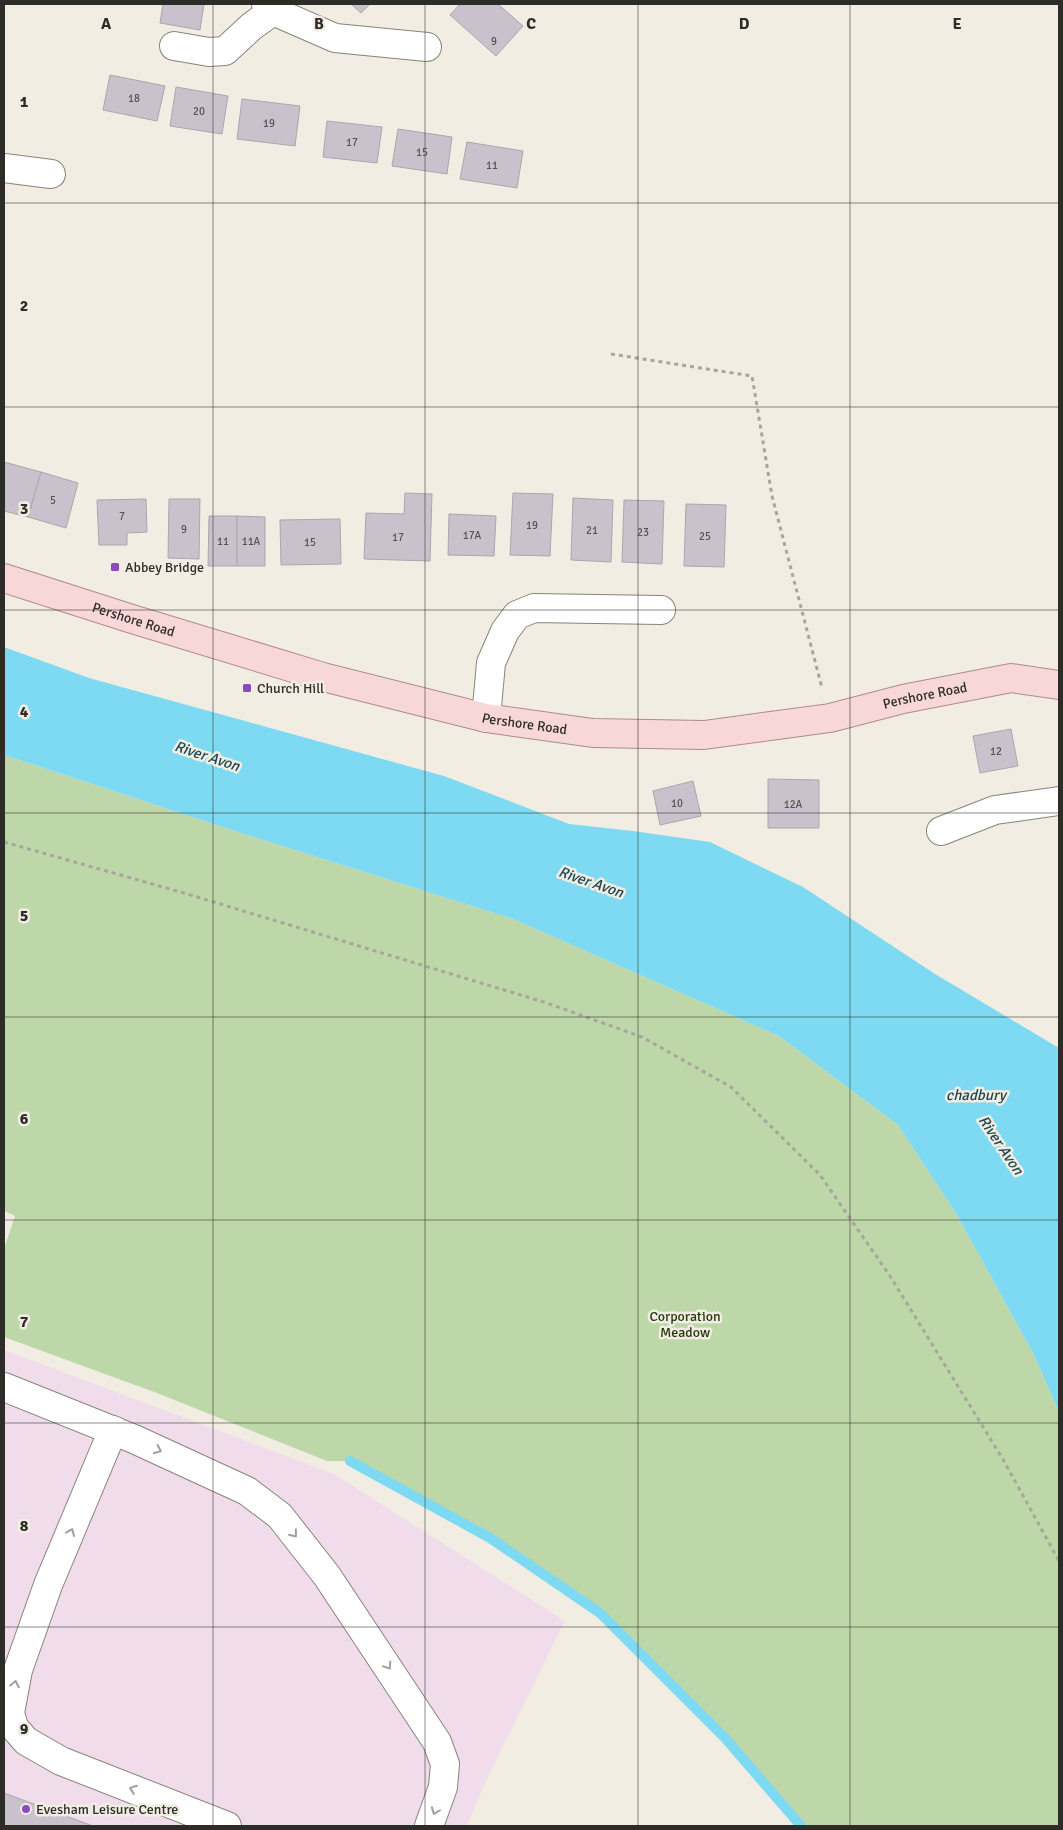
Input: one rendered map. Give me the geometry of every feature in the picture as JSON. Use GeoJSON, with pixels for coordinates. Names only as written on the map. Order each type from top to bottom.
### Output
{"type":"FeatureCollection","features":[{"type":"Feature","properties":{"kind":"main road","name":"Pershore Road"},"geometry":{"type":"LineString","coordinates":[[4,578],[322,677],[486,718],[593,733],[704,735],[830,718],[903,699],[1011,678],[1059,685]]}},
{"type":"Feature","properties":{"kind":"street"},"geometry":{"type":"LineString","coordinates":[[174,46],[209,52],[225,51],[270,7],[335,38],[427,47]]}},
{"type":"Feature","properties":{"kind":"street"},"geometry":{"type":"LineString","coordinates":[[4,168],[51,174]]}},
{"type":"Feature","properties":{"kind":"street"},"geometry":{"type":"LineString","coordinates":[[486,718],[491,663],[505,631],[517,615],[534,608],[662,610]]}},
{"type":"Feature","properties":{"kind":"street"},"geometry":{"type":"LineString","coordinates":[[941,830],[995,810],[1059,800]]}},
{"type":"Feature","properties":{"kind":"street"},"geometry":{"type":"LineString","coordinates":[[4,1386],[113,1430],[247,1491],[280,1516],[327,1576],[437,1742],[445,1764],[443,1787],[429,1826]]}},
{"type":"Feature","properties":{"kind":"street"},"geometry":{"type":"LineString","coordinates":[[113,1430],[42,1604],[18,1670],[7,1714],[14,1727],[26,1740],[61,1761],[227,1826]]}},
{"type":"Feature","properties":{"kind":"path"},"geometry":{"type":"LineString","coordinates":[[611,354],[752,376],[772,496],[830,718]]}},
{"type":"Feature","properties":{"kind":"path"},"geometry":{"type":"LineString","coordinates":[[4,842],[547,1003],[642,1037],[731,1087],[820,1175],[890,1276],[1004,1461],[1059,1561]]}},
{"type":"Feature","properties":{"kind":"shaded area"},"geometry":{"type":"Polygon","coordinates":[[[4,1350],[334,1474],[565,1621],[483,1787],[467,1826],[4,1826],[4,1350]]]}},
{"type":"Feature","properties":{"kind":"green space","name":"Corporation Meadow"},"geometry":{"type":"Polygon","coordinates":[[[4,755],[241,833],[513,919],[779,1036],[898,1125],[957,1215],[1034,1355],[1059,1412],[1059,1826],[801,1826],[725,1738],[600,1613],[490,1538],[350,1461],[327,1461],[157,1393],[4,1337],[4,1249],[15,1216],[4,1211],[4,755]]]}},
{"type":"Feature","properties":{"kind":"water","name":"chadbury"},"geometry":{"type":"Polygon","coordinates":[[[4,647],[89,678],[444,776],[569,824],[710,842],[803,887],[935,974],[1059,1048],[1059,1412],[1034,1355],[957,1215],[898,1125],[779,1036],[513,919],[241,833],[4,755],[4,647]]]}},
{"type":"Feature","properties":{"kind":"building"},"geometry":{"type":"Polygon","coordinates":[[[163,4],[204,4],[200,30],[160,23],[163,4]]]}},
{"type":"Feature","properties":{"kind":"building"},"geometry":{"type":"Polygon","coordinates":[[[351,4],[370,4],[361,13],[351,4]]]}},
{"type":"Feature","properties":{"kind":"building"},"geometry":{"type":"Polygon","coordinates":[[[460,4],[498,4],[523,26],[496,56],[450,15],[460,4]]]}},
{"type":"Feature","properties":{"kind":"building"},"geometry":{"type":"Polygon","coordinates":[[[110,75],[165,86],[157,121],[103,110],[110,75]]]}},
{"type":"Feature","properties":{"kind":"building"},"geometry":{"type":"Polygon","coordinates":[[[176,87],[228,96],[222,134],[170,126],[176,87]]]}},
{"type":"Feature","properties":{"kind":"building"},"geometry":{"type":"Polygon","coordinates":[[[242,99],[300,106],[295,146],[237,139],[242,99]]]}},
{"type":"Feature","properties":{"kind":"building"},"geometry":{"type":"Polygon","coordinates":[[[327,121],[382,127],[377,163],[323,157],[327,121]]]}},
{"type":"Feature","properties":{"kind":"building"},"geometry":{"type":"Polygon","coordinates":[[[398,129],[452,137],[447,174],[392,166],[398,129]]]}},
{"type":"Feature","properties":{"kind":"building"},"geometry":{"type":"Polygon","coordinates":[[[467,142],[523,151],[517,188],[460,179],[467,142]]]}},
{"type":"Feature","properties":{"kind":"building"},"geometry":{"type":"Polygon","coordinates":[[[4,462],[41,472],[28,517],[4,511],[4,462]]]}},
{"type":"Feature","properties":{"kind":"building"},"geometry":{"type":"Polygon","coordinates":[[[41,472],[78,483],[66,528],[28,517],[41,472]]]}},
{"type":"Feature","properties":{"kind":"building"},"geometry":{"type":"Polygon","coordinates":[[[405,493],[432,494],[430,561],[364,559],[366,513],[404,514],[405,493]]]}},
{"type":"Feature","properties":{"kind":"building"},"geometry":{"type":"Polygon","coordinates":[[[513,493],[553,494],[550,556],[510,555],[513,493]]]}},
{"type":"Feature","properties":{"kind":"building"},"geometry":{"type":"Polygon","coordinates":[[[573,498],[613,500],[611,562],[571,560],[573,498]]]}},
{"type":"Feature","properties":{"kind":"building"},"geometry":{"type":"Polygon","coordinates":[[[146,499],[147,532],[127,533],[127,545],[99,545],[97,500],[146,499]]]}},
{"type":"Feature","properties":{"kind":"building"},"geometry":{"type":"Polygon","coordinates":[[[169,499],[200,499],[199,559],[168,558],[169,499]]]}},
{"type":"Feature","properties":{"kind":"building"},"geometry":{"type":"Polygon","coordinates":[[[624,500],[664,501],[662,564],[622,562],[624,500]]]}},
{"type":"Feature","properties":{"kind":"building"},"geometry":{"type":"Polygon","coordinates":[[[686,504],[726,505],[724,567],[684,566],[686,504]]]}},
{"type":"Feature","properties":{"kind":"building"},"geometry":{"type":"Polygon","coordinates":[[[449,514],[496,516],[494,556],[448,555],[449,514]]]}},
{"type":"Feature","properties":{"kind":"building"},"geometry":{"type":"Polygon","coordinates":[[[209,516],[237,516],[237,566],[208,566],[209,516]]]}},
{"type":"Feature","properties":{"kind":"building"},"geometry":{"type":"Polygon","coordinates":[[[237,516],[265,517],[265,566],[237,566],[237,516]]]}},
{"type":"Feature","properties":{"kind":"building"},"geometry":{"type":"Polygon","coordinates":[[[340,519],[341,564],[281,565],[280,520],[340,519]]]}},
{"type":"Feature","properties":{"kind":"building"},"geometry":{"type":"Polygon","coordinates":[[[1011,729],[1018,766],[980,773],[973,736],[1011,729]]]}},
{"type":"Feature","properties":{"kind":"building"},"geometry":{"type":"Polygon","coordinates":[[[768,779],[819,780],[819,828],[768,828],[768,779]]]}},
{"type":"Feature","properties":{"kind":"building"},"geometry":{"type":"Polygon","coordinates":[[[693,781],[701,816],[660,825],[653,791],[693,781]]]}},
{"type":"Feature","properties":{"kind":"building","name":"Evesham Leisure Centre"},"geometry":{"type":"Polygon","coordinates":[[[4,1793],[93,1826],[4,1826],[4,1793]]]}},
{"type":"Feature","properties":{"kind":"waterway"},"geometry":{"type":"LineString","coordinates":[[350,1461],[490,1538],[600,1613],[725,1738],[801,1826]]}},
{"type":"Feature","properties":{"kind":"place","name":"Abbey Bridge"},"geometry":{"type":"Point","coordinates":[115,567]}},
{"type":"Feature","properties":{"kind":"place","name":"Church Hill"},"geometry":{"type":"Point","coordinates":[247,688]}},
{"type":"Feature","properties":{"kind":"place","name":"Evesham Leisure Centre"},"geometry":{"type":"Point","coordinates":[26,1809]}},
{"type":"Feature","properties":{"kind":"water label","name":"River Avon"},"geometry":{"type":"Point","coordinates":[207,756]}},
{"type":"Feature","properties":{"kind":"water label","name":"River Avon"},"geometry":{"type":"Point","coordinates":[591,882]}},
{"type":"Feature","properties":{"kind":"water label","name":"River Avon"},"geometry":{"type":"Point","coordinates":[1001,1145]}}]}
